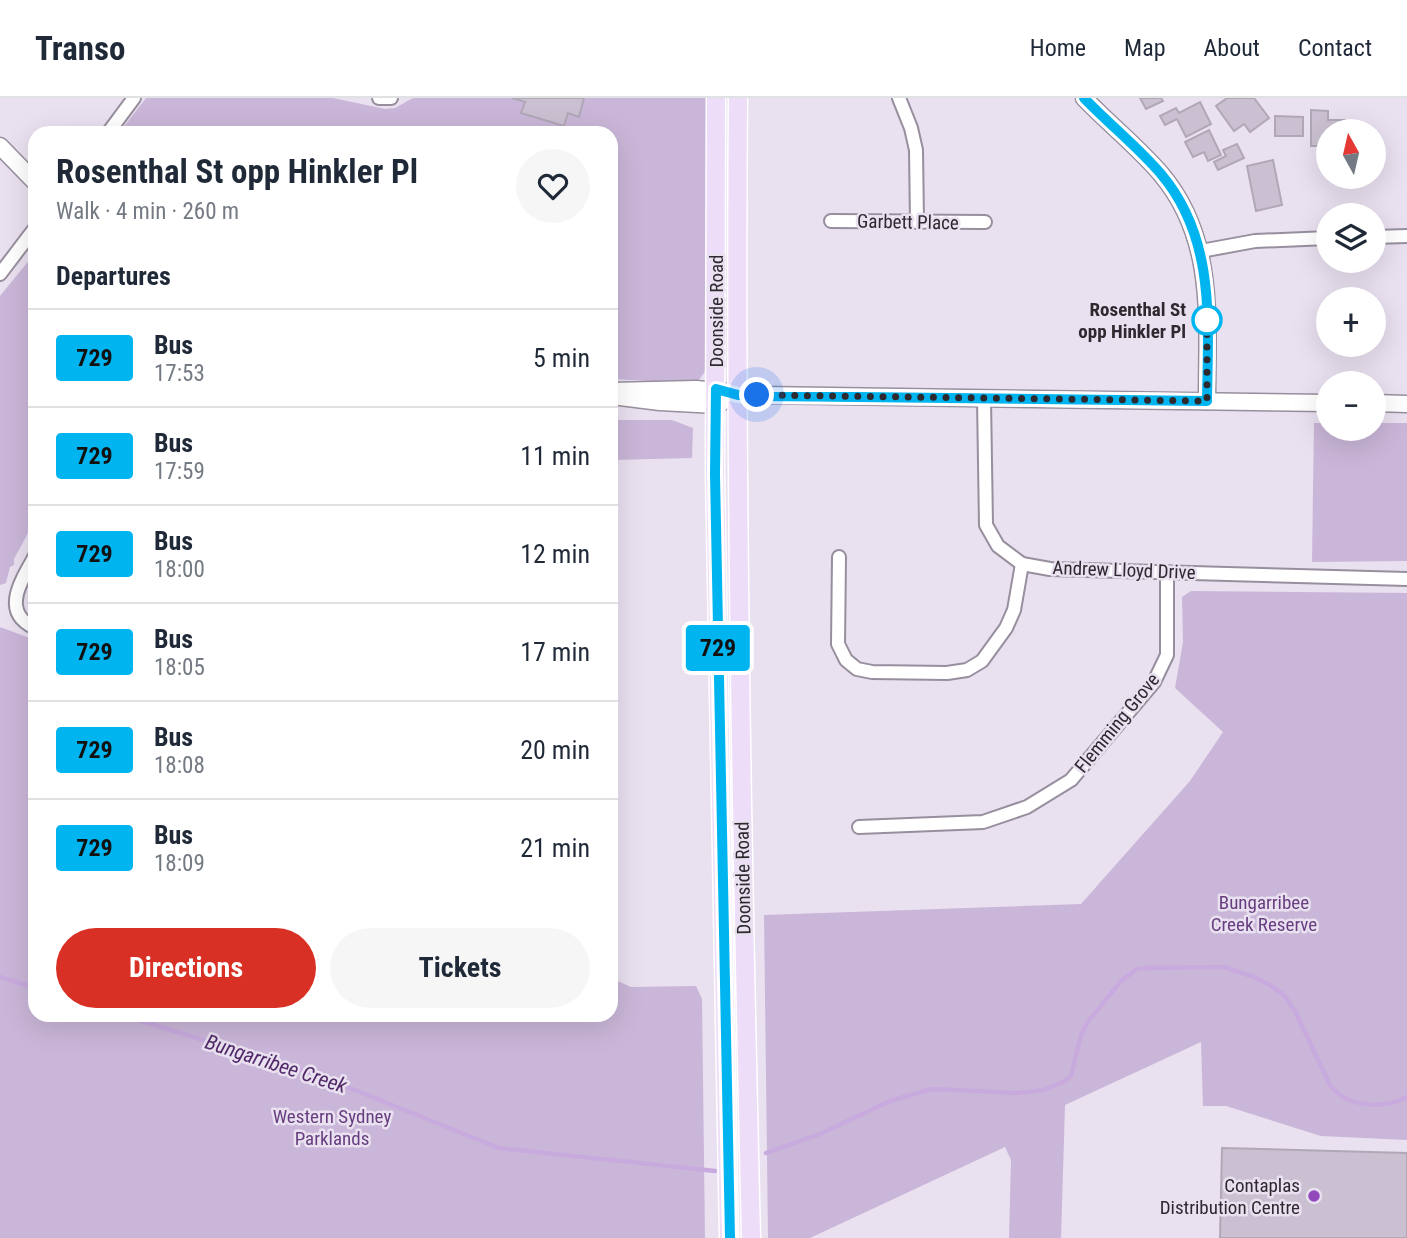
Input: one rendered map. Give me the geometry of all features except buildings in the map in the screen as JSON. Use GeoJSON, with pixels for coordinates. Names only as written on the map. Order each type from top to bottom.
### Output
{"type":"FeatureCollection","features":[{"type":"Feature","properties":{"kind":"main road","name":"Doonside Road"},"geometry":{"type":"LineString","coordinates":[[716,98],[715,474],[729,1238]]}},
{"type":"Feature","properties":{"kind":"main road","name":"Doonside Road"},"geometry":{"type":"LineString","coordinates":[[738,98],[743,884],[751,1238]]}},
{"type":"Feature","properties":{"kind":"street"},"geometry":{"type":"LineString","coordinates":[[113,126],[135,98]]}},
{"type":"Feature","properties":{"kind":"street"},"geometry":{"type":"LineString","coordinates":[[379,98],[391,98]]}},
{"type":"Feature","properties":{"kind":"street"},"geometry":{"type":"LineString","coordinates":[[899,98],[916,150],[917,222]]}},
{"type":"Feature","properties":{"kind":"street"},"geometry":{"type":"LineString","coordinates":[[1084,98],[1161,174],[1183,207],[1201,251],[1207,295],[1207,401]]}},
{"type":"Feature","properties":{"kind":"street"},"geometry":{"type":"LineString","coordinates":[[0,146],[28,175]]}},
{"type":"Feature","properties":{"kind":"street","name":"Garbett Place"},"geometry":{"type":"LineString","coordinates":[[831,221],[985,222]]}},
{"type":"Feature","properties":{"kind":"street"},"geometry":{"type":"LineString","coordinates":[[1386,237],[1407,236]]}},
{"type":"Feature","properties":{"kind":"street"},"geometry":{"type":"LineString","coordinates":[[0,274],[28,237]]}},
{"type":"Feature","properties":{"kind":"street"},"geometry":{"type":"LineString","coordinates":[[1201,251],[1255,241],[1316,238]]}},
{"type":"Feature","properties":{"kind":"street"},"geometry":{"type":"LineString","coordinates":[[618,393],[716,397],[738,395],[1316,403]]}},
{"type":"Feature","properties":{"kind":"street"},"geometry":{"type":"LineString","coordinates":[[839,556],[838,644],[846,660],[858,669],[872,672],[947,674],[967,670],[982,661],[1006,628],[1014,610],[1022,564],[998,546],[986,525],[984,398]]}},
{"type":"Feature","properties":{"kind":"street"},"geometry":{"type":"LineString","coordinates":[[1386,404],[1407,404]]}},
{"type":"Feature","properties":{"kind":"street","name":"Andrew Lloyd Drive"},"geometry":{"type":"LineString","coordinates":[[1022,564],[1050,569],[1407,579]]}},
{"type":"Feature","properties":{"kind":"street"},"geometry":{"type":"LineString","coordinates":[[28,569],[18,587],[14,606],[17,616],[28,625]]}},
{"type":"Feature","properties":{"kind":"street","name":"Flemming Grove"},"geometry":{"type":"LineString","coordinates":[[859,827],[983,821],[1027,807],[1071,780],[1154,682],[1167,655],[1167,572]]}},
{"type":"Feature","properties":{"kind":"green space"},"geometry":{"type":"Polygon","coordinates":[[[146,98],[333,98],[385,109],[395,108],[413,98],[708,98],[707,369],[698,381],[690,383],[618,379],[618,126],[124,126],[146,98]]]}},
{"type":"Feature","properties":{"kind":"green space"},"geometry":{"type":"Polygon","coordinates":[[[28,262],[28,533],[14,559],[14,565],[10,567],[6,583],[0,585],[0,296],[28,262]]]}},
{"type":"Feature","properties":{"kind":"green space"},"geometry":{"type":"Polygon","coordinates":[[[618,420],[672,420],[693,428],[692,458],[618,460],[618,420]]]}},
{"type":"Feature","properties":{"kind":"green space"},"geometry":{"type":"Polygon","coordinates":[[[1314,423],[1316,441],[1386,441],[1386,423],[1407,423],[1407,561],[1312,562],[1314,423]]]}},
{"type":"Feature","properties":{"kind":"green space","name":"Bungarribee Creek Reserve"},"geometry":{"type":"Polygon","coordinates":[[[1191,591],[1407,593],[1407,1140],[1321,1136],[1226,1106],[1203,1106],[1201,1042],[1065,1105],[1061,1238],[1009,1238],[1011,1160],[1005,1147],[810,1238],[768,1238],[764,915],[1081,904],[1190,781],[1223,732],[1175,688],[1183,642],[1182,597],[1191,591]]]}},
{"type":"Feature","properties":{"kind":"green space","name":"Western Sydney Parklands"},"geometry":{"type":"Polygon","coordinates":[[[0,627],[28,637],[28,1022],[618,1022],[618,981],[631,987],[696,986],[702,999],[705,1238],[0,1238],[0,627]]]}},
{"type":"Feature","properties":{"kind":"waterway","name":"Bungarribee Creek"},"geometry":{"type":"LineString","coordinates":[[766,1153],[820,1134],[890,1101],[932,1089],[1017,1093],[1044,1090],[1065,1081],[1071,1076],[1081,1035],[1087,1023],[1121,981],[1137,969],[1146,968],[1224,967],[1254,977],[1284,995],[1295,1011],[1330,1085],[1337,1093],[1356,1102],[1377,1105],[1407,1097]]}},
{"type":"Feature","properties":{"kind":"waterway","name":"Bungarribee Creek"},"geometry":{"type":"LineString","coordinates":[[0,977],[28,986]]}},
{"type":"Feature","properties":{"kind":"waterway","name":"Bungarribee Creek"},"geometry":{"type":"LineString","coordinates":[[145,1022],[320,1076],[499,1148],[715,1171]]}},
{"type":"Feature","properties":{"kind":"bus line","name":"729"},"geometry":{"type":"LineString","coordinates":[[730,1238],[715,474],[716,389],[738,395],[764,396],[1207,401],[1207,295],[1201,251],[1196,236],[1178,198],[1161,174],[1084,98]]}},
{"type":"Feature","properties":{"kind":"place","name":"Rosenthal St opp Hinkler Pl"},"geometry":{"type":"Point","coordinates":[1207,320]}},
{"type":"Feature","properties":{"kind":"place","name":"Contaplas Distribution Centre"},"geometry":{"type":"Point","coordinates":[1314,1196]}},
{"type":"Feature","properties":{"kind":"route"},"geometry":{"type":"LineString","coordinates":[[757,395],[1207,401],[1207,320]]}}]}
